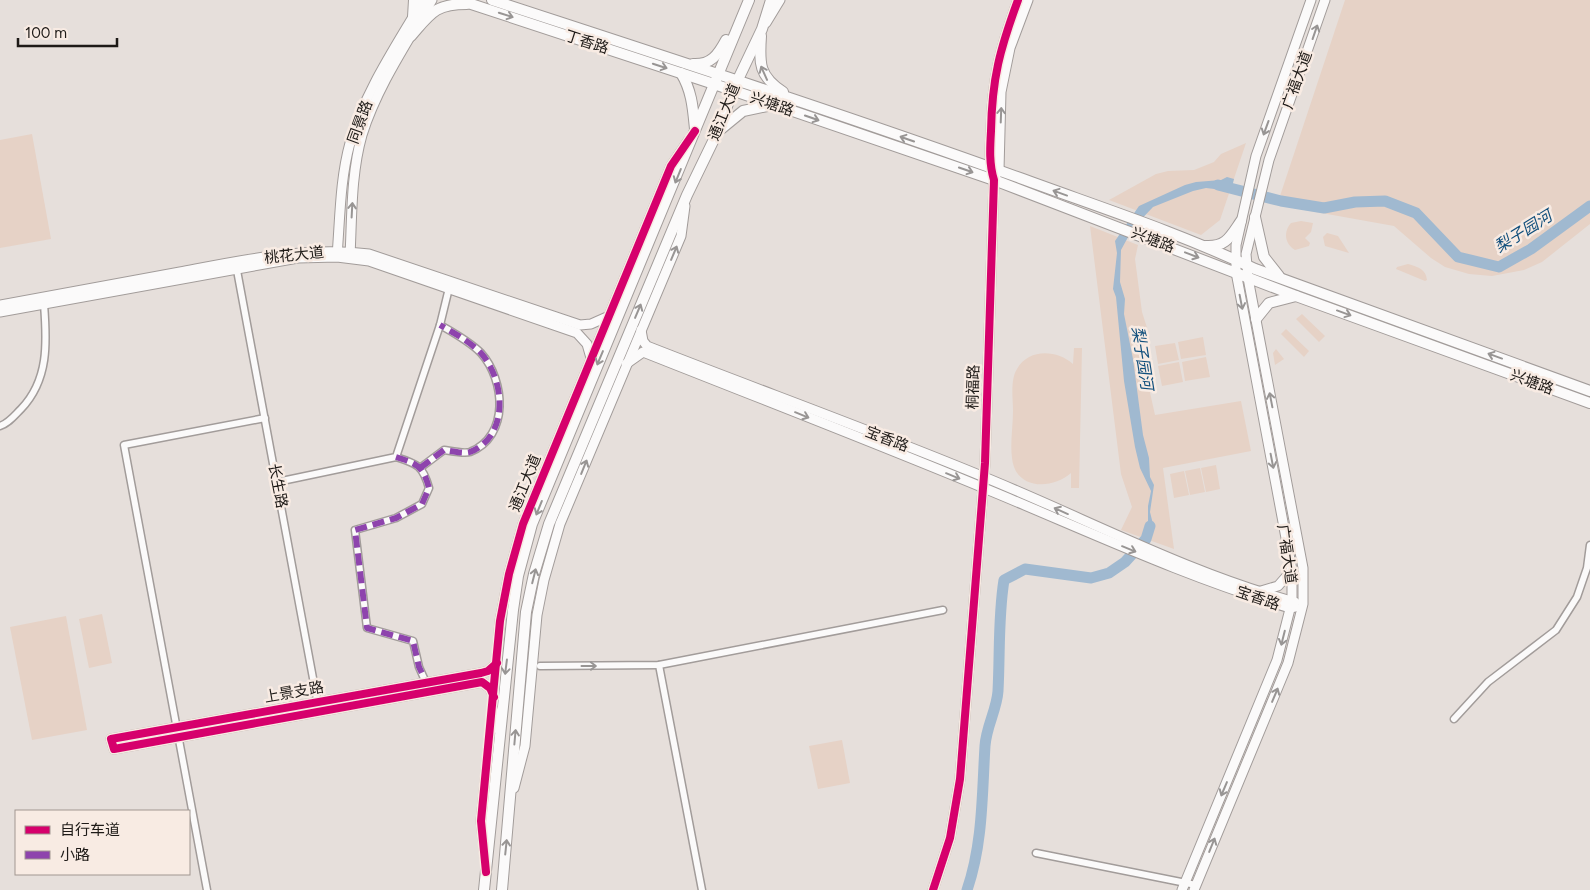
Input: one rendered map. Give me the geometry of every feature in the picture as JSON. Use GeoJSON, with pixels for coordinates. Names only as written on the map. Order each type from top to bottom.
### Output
{"type":"FeatureCollection","features":[{"type":"Feature","properties":{"kind":"main road"},"geometry":{"type":"LineString","coordinates":[[413,18],[414,0]]}},
{"type":"Feature","properties":{"kind":"main road","name":"丁香路"},"geometry":{"type":"LineString","coordinates":[[460,0],[716,79],[737,80]]}},
{"type":"Feature","properties":{"kind":"main road","name":"丁香路"},"geometry":{"type":"LineString","coordinates":[[492,0],[684,69]]}},
{"type":"Feature","properties":{"kind":"main road","name":"通江大道"},"geometry":{"type":"LineString","coordinates":[[502,890],[526,612],[534,574],[549,524],[687,195],[718,131],[737,80],[762,29],[771,0]]}},
{"type":"Feature","properties":{"kind":"main road"},"geometry":{"type":"LineString","coordinates":[[695,131],[690,90],[684,69],[702,64],[714,58],[749,1]]}},
{"type":"Feature","properties":{"kind":"main road","name":"通江大道"},"geometry":{"type":"LineString","coordinates":[[484,890],[515,593],[532,524],[680,172],[749,1]]}},
{"type":"Feature","properties":{"kind":"main road"},"geometry":{"type":"LineString","coordinates":[[411,36],[434,10],[448,5],[471,4]]}},
{"type":"Feature","properties":{"kind":"main road"},"geometry":{"type":"LineString","coordinates":[[762,29],[760,60],[766,78],[797,101]]}},
{"type":"Feature","properties":{"kind":"main road","name":"兴塘路"},"geometry":{"type":"LineString","coordinates":[[716,79],[733,90],[773,104],[994,172]]}},
{"type":"Feature","properties":{"kind":"main road","name":"兴塘路"},"geometry":{"type":"LineString","coordinates":[[737,80],[994,172],[1104,215],[1147,237],[1248,278],[1590,402]]}},
{"type":"Feature","properties":{"kind":"main road"},"geometry":{"type":"LineString","coordinates":[[718,131],[743,111],[773,104]]}},
{"type":"Feature","properties":{"kind":"main road","name":"兴塘路"},"geometry":{"type":"LineString","coordinates":[[1104,215],[1154,228],[1203,246],[1246,265],[1590,391]]}},
{"type":"Feature","properties":{"kind":"main road"},"geometry":{"type":"LineString","coordinates":[[1255,216],[1264,257],[1282,278]]}},
{"type":"Feature","properties":{"kind":"main road"},"geometry":{"type":"LineString","coordinates":[[1203,246],[1218,247],[1228,239],[1241,222]]}},
{"type":"Feature","properties":{"kind":"main road"},"geometry":{"type":"LineString","coordinates":[[1256,319],[1269,303],[1296,296]]}},
{"type":"Feature","properties":{"kind":"main road"},"geometry":{"type":"LineString","coordinates":[[493,710],[499,736]]}},
{"type":"Feature","properties":{"kind":"street","name":"同景路"},"geometry":{"type":"LineString","coordinates":[[338,254],[342,191],[350,142],[378,77],[423,0]]}},
{"type":"Feature","properties":{"kind":"street"},"geometry":{"type":"LineString","coordinates":[[350,255],[353,182],[362,135],[376,98],[432,0]]}},
{"type":"Feature","properties":{"kind":"street","name":"通江大道"},"geometry":{"type":"LineString","coordinates":[[762,29],[780,0]]}},
{"type":"Feature","properties":{"kind":"street","name":"桐福路"},"geometry":{"type":"LineString","coordinates":[[994,172],[992,90],[1001,47],[1018,0]]}},
{"type":"Feature","properties":{"kind":"street","name":"桐福路"},"geometry":{"type":"LineString","coordinates":[[933,890],[950,838],[960,779],[984,477],[994,172],[1001,92],[1010,48],[1028,0]]}},
{"type":"Feature","properties":{"kind":"street","name":"广福大道"},"geometry":{"type":"LineString","coordinates":[[1184,886],[1277,660],[1291,605],[1292,570],[1235,260],[1245,202],[1256,156],[1312,0]]}},
{"type":"Feature","properties":{"kind":"street","name":"广福大道"},"geometry":{"type":"LineString","coordinates":[[1195,887],[1288,663],[1303,604],[1303,568],[1248,278],[1246,254],[1268,160],[1326,0]]}},
{"type":"Feature","properties":{"kind":"street","name":"通江大道"},"geometry":{"type":"LineString","coordinates":[[486,872],[481,821],[500,621],[509,574],[523,524],[590,358],[671,166],[695,131]]}},
{"type":"Feature","properties":{"kind":"street","name":"通江大道"},"geometry":{"type":"LineString","coordinates":[[510,803],[525,746],[535,654],[537,615],[544,580],[560,524],[680,236],[687,195]]}},
{"type":"Feature","properties":{"kind":"street","name":"桃花大道"},"geometry":{"type":"LineString","coordinates":[[0,304],[236,265],[338,254],[350,255],[450,284],[578,329]]}},
{"type":"Feature","properties":{"kind":"street","name":"桃花大道"},"geometry":{"type":"LineString","coordinates":[[0,312],[236,265]]}},
{"type":"Feature","properties":{"kind":"street","name":"长生路"},"geometry":{"type":"LineString","coordinates":[[236,265],[318,707]]}},
{"type":"Feature","properties":{"kind":"street"},"geometry":{"type":"LineString","coordinates":[[396,458],[440,325],[450,284]]}},
{"type":"Feature","properties":{"kind":"street"},"geometry":{"type":"LineString","coordinates":[[0,426],[7,424],[30,400],[41,377],[47,348],[44,304]]}},
{"type":"Feature","properties":{"kind":"street"},"geometry":{"type":"LineString","coordinates":[[590,358],[587,344],[578,329],[609,316]]}},
{"type":"Feature","properties":{"kind":"street"},"geometry":{"type":"LineString","coordinates":[[420,468],[444,450],[469,452],[484,442],[499,423],[500,399],[495,375],[482,354],[468,342],[440,325]]}},
{"type":"Feature","properties":{"kind":"street"},"geometry":{"type":"LineString","coordinates":[[626,364],[645,349],[641,330]]}},
{"type":"Feature","properties":{"kind":"street","name":"宝香路"},"geometry":{"type":"LineString","coordinates":[[645,349],[984,477],[1104,534]]}},
{"type":"Feature","properties":{"kind":"street","name":"宝香路"},"geometry":{"type":"LineString","coordinates":[[645,349],[983,488],[1158,556],[1255,598],[1291,605],[1303,604]]}},
{"type":"Feature","properties":{"kind":"street"},"geometry":{"type":"LineString","coordinates":[[207,890],[124,445],[265,418]]}},
{"type":"Feature","properties":{"kind":"street"},"geometry":{"type":"LineString","coordinates":[[277,482],[396,458],[415,463],[425,473],[429,488],[422,504],[396,518],[355,530],[367,628],[413,641],[419,667],[428,687]]}},
{"type":"Feature","properties":{"kind":"street"},"geometry":{"type":"LineString","coordinates":[[1454,719],[1488,682],[1556,630],[1577,597],[1587,568],[1590,545]]}},
{"type":"Feature","properties":{"kind":"street","name":"宝香路"},"geometry":{"type":"LineString","coordinates":[[1158,556],[1291,605]]}},
{"type":"Feature","properties":{"kind":"street"},"geometry":{"type":"LineString","coordinates":[[1257,591],[1278,586],[1292,570]]}},
{"type":"Feature","properties":{"kind":"street"},"geometry":{"type":"LineString","coordinates":[[540,666],[659,665],[942,610]]}},
{"type":"Feature","properties":{"kind":"street"},"geometry":{"type":"LineString","coordinates":[[535,654],[540,666]]}},
{"type":"Feature","properties":{"kind":"street"},"geometry":{"type":"LineString","coordinates":[[494,697],[482,678],[497,663]]}},
{"type":"Feature","properties":{"kind":"street"},"geometry":{"type":"LineString","coordinates":[[659,665],[702,890]]}},
{"type":"Feature","properties":{"kind":"street"},"geometry":{"type":"LineString","coordinates":[[532,681],[540,666]]}},
{"type":"Feature","properties":{"kind":"street","name":"上景支路"},"geometry":{"type":"LineString","coordinates":[[318,707],[179,738],[114,749],[111,739],[177,727],[318,707],[482,678]]}},
{"type":"Feature","properties":{"kind":"street"},"geometry":{"type":"LineString","coordinates":[[1036,852],[1195,887]]}},
{"type":"Feature","properties":{"kind":"shaded area"},"geometry":{"type":"Polygon","coordinates":[[[1345,0],[1590,0],[1590,224],[1542,262],[1524,270],[1492,276],[1469,274],[1445,267],[1431,258],[1394,226],[1277,205],[1345,0]]]}},
{"type":"Feature","properties":{"kind":"shaded area"},"geometry":{"type":"Polygon","coordinates":[[[32,134],[51,239],[0,248],[0,140],[32,134]]]}},
{"type":"Feature","properties":{"kind":"shaded area"},"geometry":{"type":"Polygon","coordinates":[[[1246,143],[1220,220],[1201,235],[1109,200],[1156,174],[1168,171],[1194,170],[1214,162],[1221,154],[1246,143]]]}},
{"type":"Feature","properties":{"kind":"shaded area"},"geometry":{"type":"Polygon","coordinates":[[[1301,221],[1313,223],[1311,232],[1305,238],[1310,243],[1309,246],[1295,250],[1289,245],[1286,234],[1291,223],[1301,221]]]}},
{"type":"Feature","properties":{"kind":"shaded area"},"geometry":{"type":"Polygon","coordinates":[[[1090,226],[1138,245],[1135,259],[1142,312],[1149,334],[1149,388],[1155,415],[1241,401],[1251,451],[1163,468],[1174,549],[1121,530],[1132,507],[1121,474],[1090,226]]]}},
{"type":"Feature","properties":{"kind":"shaded area"},"geometry":{"type":"Polygon","coordinates":[[[1327,233],[1338,236],[1349,253],[1325,246],[1323,237],[1327,233]]]}},
{"type":"Feature","properties":{"kind":"shaded area"},"geometry":{"type":"Polygon","coordinates":[[[1408,264],[1418,267],[1423,271],[1427,280],[1425,281],[1396,269],[1408,264]]]}},
{"type":"Feature","properties":{"kind":"shaded area"},"geometry":{"type":"Polygon","coordinates":[[[1302,314],[1325,336],[1319,342],[1296,319],[1302,314]]]}},
{"type":"Feature","properties":{"kind":"shaded area"},"geometry":{"type":"Polygon","coordinates":[[[1286,329],[1309,351],[1304,357],[1281,334],[1286,329]]]}},
{"type":"Feature","properties":{"kind":"shaded area"},"geometry":{"type":"Polygon","coordinates":[[[1203,337],[1206,355],[1181,359],[1178,342],[1203,337]]]}},
{"type":"Feature","properties":{"kind":"shaded area"},"geometry":{"type":"Polygon","coordinates":[[[1175,343],[1179,360],[1158,364],[1155,346],[1175,343]]]}},
{"type":"Feature","properties":{"kind":"shaded area"},"geometry":{"type":"Polygon","coordinates":[[[1074,348],[1082,348],[1079,488],[1071,488],[1071,473],[1063,479],[1054,482],[1036,484],[1020,476],[1015,469],[1012,458],[1013,379],[1022,362],[1036,354],[1044,353],[1059,356],[1073,364],[1074,348]]]}},
{"type":"Feature","properties":{"kind":"shaded area"},"geometry":{"type":"Polygon","coordinates":[[[1276,349],[1284,359],[1275,365],[1273,353],[1276,349]]]}},
{"type":"Feature","properties":{"kind":"shaded area"},"geometry":{"type":"Polygon","coordinates":[[[1206,357],[1210,377],[1185,381],[1182,362],[1206,357]]]}},
{"type":"Feature","properties":{"kind":"shaded area"},"geometry":{"type":"Polygon","coordinates":[[[1179,362],[1183,382],[1162,386],[1158,366],[1179,362]]]}},
{"type":"Feature","properties":{"kind":"shaded area"},"geometry":{"type":"Polygon","coordinates":[[[1216,465],[1220,489],[1206,492],[1201,468],[1216,465]]]}},
{"type":"Feature","properties":{"kind":"shaded area"},"geometry":{"type":"Polygon","coordinates":[[[1200,468],[1205,492],[1190,495],[1185,471],[1200,468]]]}},
{"type":"Feature","properties":{"kind":"shaded area"},"geometry":{"type":"Polygon","coordinates":[[[1184,471],[1189,495],[1174,498],[1170,474],[1184,471]]]}},
{"type":"Feature","properties":{"kind":"shaded area"},"geometry":{"type":"Polygon","coordinates":[[[102,614],[112,663],[89,668],[79,619],[102,614]]]}},
{"type":"Feature","properties":{"kind":"shaded area"},"geometry":{"type":"Polygon","coordinates":[[[66,616],[87,730],[32,740],[10,627],[66,616]]]}},
{"type":"Feature","properties":{"kind":"shaded area"},"geometry":{"type":"Polygon","coordinates":[[[842,740],[850,783],[818,789],[809,746],[842,740]]]}},
{"type":"Feature","properties":{"kind":"water"},"geometry":{"type":"Polygon","coordinates":[[[1227,177],[1234,179],[1231,191],[1206,188],[1193,191],[1153,207],[1133,228],[1121,250],[1120,282],[1125,299],[1124,314],[1133,359],[1143,435],[1149,458],[1150,477],[1154,485],[1150,512],[1153,524],[1149,540],[1142,537],[1148,528],[1148,506],[1151,491],[1140,468],[1124,381],[1116,297],[1113,289],[1117,253],[1115,241],[1139,206],[1185,185],[1221,180],[1227,177]]]}},
{"type":"Feature","properties":{"kind":"waterway","name":"梨子园河"},"geometry":{"type":"LineString","coordinates":[[1218,185],[1281,201],[1324,208],[1355,202],[1385,201],[1416,213],[1458,257],[1499,267],[1531,249],[1590,206]]}},
{"type":"Feature","properties":{"kind":"waterway","name":"梨子园河"},"geometry":{"type":"LineString","coordinates":[[967,890],[979,837],[987,732],[997,698],[1000,622],[1004,580],[1025,569],[1091,578],[1109,573],[1125,562],[1146,539],[1150,526]]}},
{"type":"Feature","properties":{"kind":"marked path"},"geometry":{"type":"LineString","coordinates":[[420,468],[444,450],[467,453],[483,444],[492,434],[500,407],[499,392],[495,378],[489,364],[481,353],[440,325]]}},
{"type":"Feature","properties":{"kind":"marked path"},"geometry":{"type":"LineString","coordinates":[[396,457],[415,464],[422,470],[429,488],[422,504],[396,518],[355,530],[367,628],[413,641],[419,667],[428,686]]}},
{"type":"Feature","properties":{"kind":"cycle path"},"geometry":{"type":"LineString","coordinates":[[933,890],[950,838],[960,779],[985,463],[994,180],[990,156],[993,95],[998,64],[1018,0]]}},
{"type":"Feature","properties":{"kind":"cycle path"},"geometry":{"type":"LineString","coordinates":[[486,872],[481,821],[500,621],[509,574],[523,524],[671,166],[695,131]]}},
{"type":"Feature","properties":{"kind":"cycle path"},"geometry":{"type":"LineString","coordinates":[[494,697],[490,688],[482,682],[114,749],[111,739],[481,673],[488,671],[497,663]]}}]}
